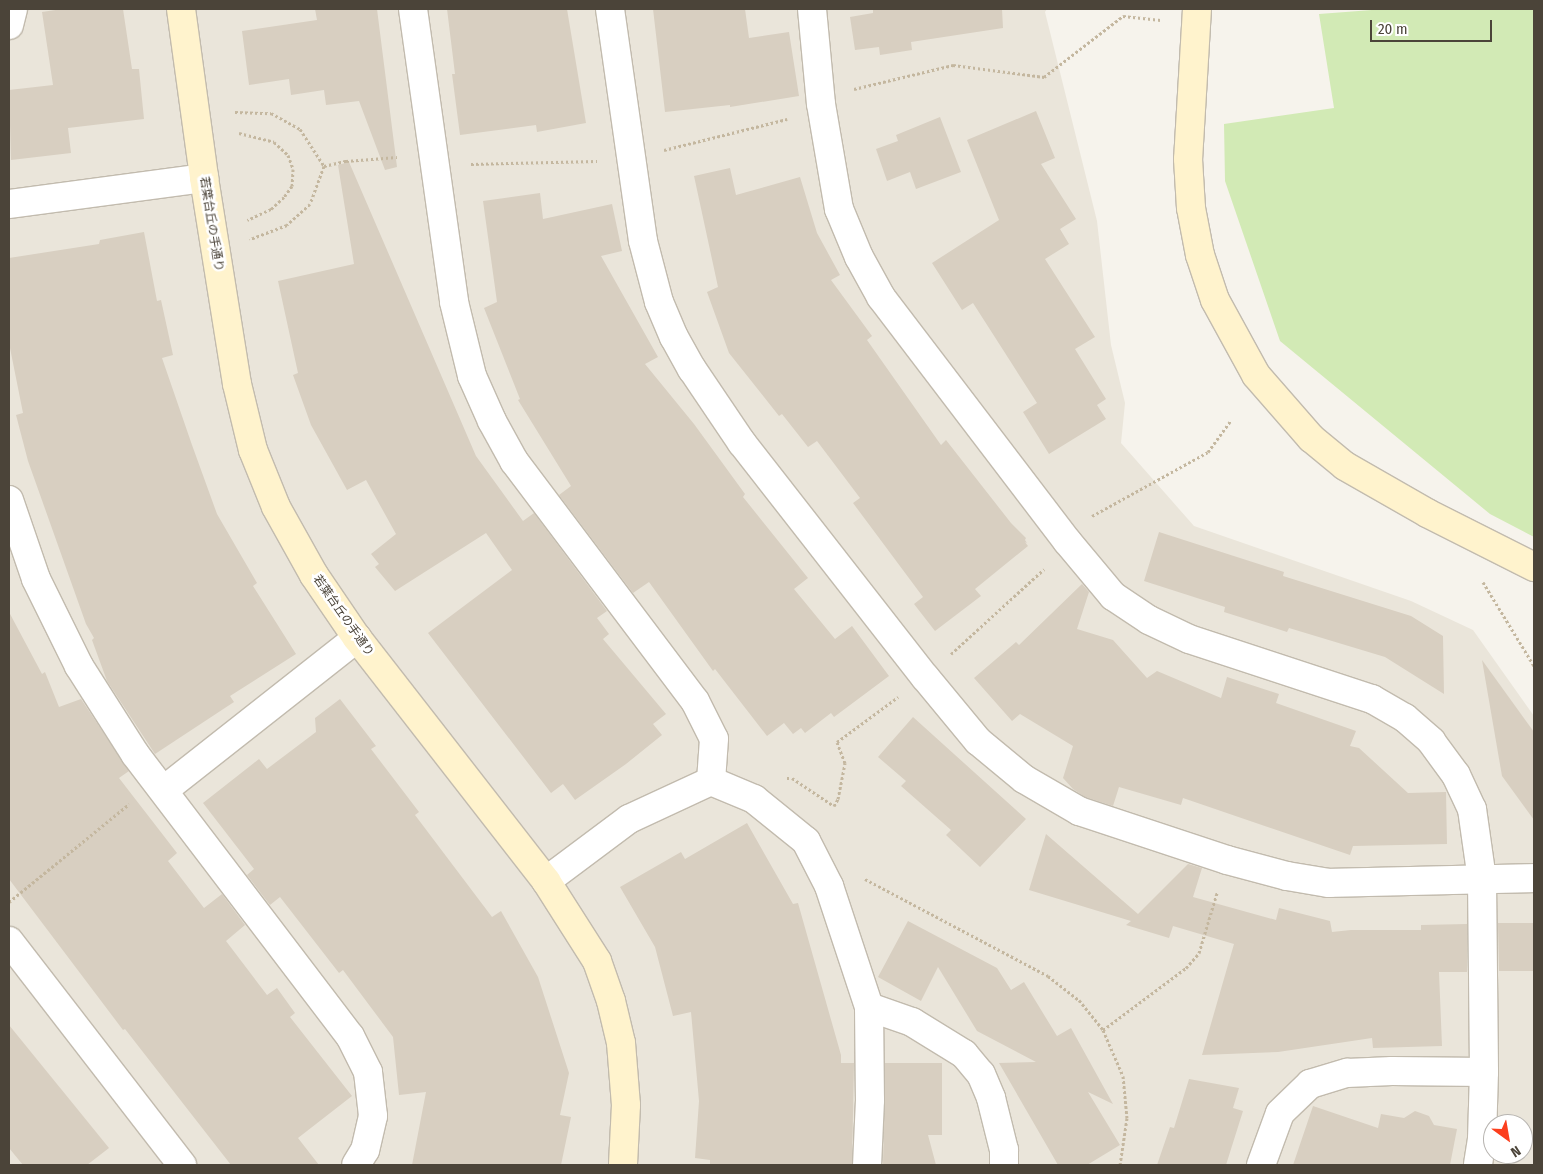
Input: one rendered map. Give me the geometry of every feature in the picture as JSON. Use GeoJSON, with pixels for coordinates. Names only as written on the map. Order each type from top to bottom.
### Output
{"type":"FeatureCollection","features":[{"type":"Feature","properties":{"kind":"street"},"geometry":{"type":"LineString","coordinates":[[9,25],[13,9]]}},
{"type":"Feature","properties":{"kind":"street","name":"若葉台丘の手通り"},"geometry":{"type":"LineString","coordinates":[[181,9],[204,178],[237,384],[253,450],[280,515],[314,575],[357,638],[546,881],[596,961],[611,1000],[621,1043],[626,1105],[623,1165]]}},
{"type":"Feature","properties":{"kind":"street"},"geometry":{"type":"LineString","coordinates":[[413,9],[454,302],[472,376],[492,421],[514,461],[695,701],[714,739],[711,781]]}},
{"type":"Feature","properties":{"kind":"street"},"geometry":{"type":"LineString","coordinates":[[610,9],[642,232],[659,302],[674,337],[692,369],[742,443],[978,742],[999,760],[1049,796],[1079,811],[1227,860],[1287,876],[1329,883],[1534,878]]}},
{"type":"Feature","properties":{"kind":"street"},"geometry":{"type":"LineString","coordinates":[[812,9],[821,104],[839,209],[858,257],[881,297],[1067,541],[1113,596],[1149,620],[1189,639],[1372,699],[1405,718],[1431,741],[1456,775],[1472,809],[1482,879],[1484,1072],[1482,1139],[1478,1165]]}},
{"type":"Feature","properties":{"kind":"street"},"geometry":{"type":"LineString","coordinates":[[1197,9],[1188,158],[1191,208],[1200,255],[1215,300],[1256,375],[1311,438],[1345,466],[1427,513],[1534,567]]}},
{"type":"Feature","properties":{"kind":"street"},"geometry":{"type":"LineString","coordinates":[[9,204],[204,178]]}},
{"type":"Feature","properties":{"kind":"street"},"geometry":{"type":"LineString","coordinates":[[9,500],[36,579],[56,623],[79,666],[135,754],[350,1036],[368,1072],[373,1116],[365,1150],[356,1165]]}},
{"type":"Feature","properties":{"kind":"street"},"geometry":{"type":"LineString","coordinates":[[160,785],[357,638]]}},
{"type":"Feature","properties":{"kind":"street"},"geometry":{"type":"LineString","coordinates":[[546,881],[629,819],[711,781],[754,799],[806,841],[830,886],[869,1007],[870,1100],[867,1165]]}},
{"type":"Feature","properties":{"kind":"street"},"geometry":{"type":"LineString","coordinates":[[9,941],[182,1165]]}},
{"type":"Feature","properties":{"kind":"street"},"geometry":{"type":"LineString","coordinates":[[869,1007],[912,1022],[964,1054],[980,1074],[991,1098],[1002,1141],[1004,1165]]}},
{"type":"Feature","properties":{"kind":"street"},"geometry":{"type":"LineString","coordinates":[[1261,1165],[1280,1113],[1310,1084],[1348,1073],[1392,1070],[1484,1072]]}},
{"type":"Feature","properties":{"kind":"path"},"geometry":{"type":"LineString","coordinates":[[854,90],[953,65],[1044,77],[1123,16],[1162,20]]}},
{"type":"Feature","properties":{"kind":"path"},"geometry":{"type":"LineString","coordinates":[[235,112],[271,113],[300,129],[324,166]]}},
{"type":"Feature","properties":{"kind":"path"},"geometry":{"type":"LineString","coordinates":[[669,149],[786,119]]}},
{"type":"Feature","properties":{"kind":"path"},"geometry":{"type":"LineString","coordinates":[[239,133],[274,142],[288,155],[293,169],[292,186],[284,197],[271,209],[248,220]]}},
{"type":"Feature","properties":{"kind":"path"},"geometry":{"type":"LineString","coordinates":[[324,166],[346,161],[395,156]]}},
{"type":"Feature","properties":{"kind":"path"},"geometry":{"type":"LineString","coordinates":[[469,164],[591,162]]}},
{"type":"Feature","properties":{"kind":"path"},"geometry":{"type":"LineString","coordinates":[[250,239],[287,225],[310,204],[324,166]]}},
{"type":"Feature","properties":{"kind":"path"},"geometry":{"type":"LineString","coordinates":[[1089,518],[1208,452],[1231,420]]}},
{"type":"Feature","properties":{"kind":"path"},"geometry":{"type":"LineString","coordinates":[[951,654],[1050,563]]}},
{"type":"Feature","properties":{"kind":"path"},"geometry":{"type":"LineString","coordinates":[[1482,582],[1534,666]]}},
{"type":"Feature","properties":{"kind":"path"},"geometry":{"type":"LineString","coordinates":[[792,778],[834,806],[838,799],[845,763],[837,742],[900,696]]}},
{"type":"Feature","properties":{"kind":"path"},"geometry":{"type":"LineString","coordinates":[[9,902],[160,785]]}},
{"type":"Feature","properties":{"kind":"path"},"geometry":{"type":"LineString","coordinates":[[1103,1030],[1186,968],[1199,953],[1227,860]]}},
{"type":"Feature","properties":{"kind":"path"},"geometry":{"type":"LineString","coordinates":[[857,875],[1048,976],[1079,1000],[1103,1030],[1123,1076],[1126,1118],[1120,1165]]}},
{"type":"Feature","properties":{"kind":"shaded area"},"geometry":{"type":"Polygon","coordinates":[[[9,9],[1047,9],[1045,12],[1097,221],[1111,345],[1125,403],[1121,443],[1194,526],[1411,601],[1473,630],[1534,716],[1534,1165],[9,1165],[9,9]]]}},
{"type":"Feature","properties":{"kind":"green space"},"geometry":{"type":"Polygon","coordinates":[[[1385,9],[1534,9],[1534,537],[1490,514],[1280,341],[1225,181],[1224,124],[1334,108],[1319,14],[1385,9]]]}},
{"type":"Feature","properties":{"kind":"building"},"geometry":{"type":"Polygon","coordinates":[[[62,9],[123,9],[132,69],[139,69],[144,119],[68,128],[71,153],[11,160],[9,90],[53,85],[42,12],[62,9]]]}},
{"type":"Feature","properties":{"kind":"building"},"geometry":{"type":"Polygon","coordinates":[[[315,9],[377,9],[397,167],[385,170],[359,101],[326,105],[324,90],[291,95],[289,79],[249,85],[242,31],[317,20],[315,9]]]}},
{"type":"Feature","properties":{"kind":"building"},"geometry":{"type":"Polygon","coordinates":[[[447,9],[567,9],[586,123],[537,132],[536,125],[460,135],[452,74],[455,74],[447,9]]]}},
{"type":"Feature","properties":{"kind":"building"},"geometry":{"type":"Polygon","coordinates":[[[653,9],[745,9],[749,38],[789,32],[799,96],[730,107],[730,105],[665,112],[653,9]]]}},
{"type":"Feature","properties":{"kind":"building"},"geometry":{"type":"Polygon","coordinates":[[[873,9],[1002,9],[1003,28],[911,42],[912,50],[880,55],[879,47],[855,50],[850,17],[873,13],[873,9]]]}},
{"type":"Feature","properties":{"kind":"building"},"geometry":{"type":"Polygon","coordinates":[[[1036,111],[1055,158],[1041,164],[1076,219],[1060,229],[1069,244],[1045,259],[1095,337],[1075,349],[1106,399],[1097,405],[1106,419],[1049,454],[1023,412],[1037,403],[973,303],[962,310],[932,263],[999,220],[967,140],[1036,111]]]}},
{"type":"Feature","properties":{"kind":"building"},"geometry":{"type":"Polygon","coordinates":[[[940,117],[961,172],[916,189],[910,172],[887,181],[876,149],[898,141],[896,135],[940,117]]]}},
{"type":"Feature","properties":{"kind":"building"},"geometry":{"type":"Polygon","coordinates":[[[349,162],[476,456],[523,521],[534,513],[607,611],[597,618],[609,634],[603,639],[666,714],[653,724],[662,735],[626,764],[575,800],[563,784],[551,793],[428,633],[512,570],[486,533],[395,591],[375,567],[379,564],[371,554],[396,534],[366,480],[347,490],[311,425],[293,375],[298,373],[278,281],[354,264],[338,165],[349,162]]]}},
{"type":"Feature","properties":{"kind":"building"},"geometry":{"type":"Polygon","coordinates":[[[730,168],[736,195],[800,177],[817,233],[840,275],[831,280],[872,336],[867,340],[941,445],[946,440],[1011,523],[1026,538],[1027,543],[1025,542],[1028,546],[975,589],[981,596],[935,631],[914,604],[923,597],[853,503],[860,498],[817,441],[808,447],[782,414],[779,416],[729,353],[707,292],[718,287],[694,176],[730,168]]]}},
{"type":"Feature","properties":{"kind":"building"},"geometry":{"type":"Polygon","coordinates":[[[540,193],[543,219],[612,204],[622,251],[601,256],[658,357],[645,364],[694,424],[745,494],[743,497],[808,578],[794,589],[835,639],[852,626],[889,676],[834,717],[831,713],[805,733],[801,728],[793,734],[784,723],[767,736],[715,669],[713,671],[649,582],[633,593],[559,495],[571,486],[518,400],[520,399],[484,308],[497,302],[483,201],[540,193]]]}},
{"type":"Feature","properties":{"kind":"building"},"geometry":{"type":"Polygon","coordinates":[[[144,232],[157,301],[161,300],[173,355],[162,358],[192,445],[217,514],[257,583],[253,586],[296,654],[230,696],[234,702],[155,754],[107,681],[92,640],[94,638],[86,624],[28,461],[16,415],[23,413],[9,343],[9,258],[99,244],[100,240],[144,232]]]}},
{"type":"Feature","properties":{"kind":"building"},"geometry":{"type":"Polygon","coordinates":[[[1159,532],[1284,572],[1283,576],[1411,616],[1443,636],[1444,694],[1385,657],[1289,628],[1287,632],[1224,612],[1225,607],[1144,581],[1159,532]]]}},
{"type":"Feature","properties":{"kind":"building"},"geometry":{"type":"Polygon","coordinates":[[[1082,584],[1089,592],[1077,629],[1113,640],[1147,678],[1157,671],[1221,698],[1227,677],[1279,694],[1276,703],[1356,731],[1350,746],[1359,748],[1408,793],[1446,792],[1447,844],[1353,846],[1350,855],[1183,798],[1181,805],[1119,787],[1113,806],[1085,797],[1073,789],[1063,778],[1073,746],[1020,714],[1012,721],[974,678],[1016,642],[1019,645],[1082,584]]]}},
{"type":"Feature","properties":{"kind":"building"},"geometry":{"type":"Polygon","coordinates":[[[9,612],[42,674],[45,672],[59,707],[81,699],[129,771],[119,778],[177,853],[168,861],[204,908],[222,894],[245,925],[226,941],[267,995],[277,988],[295,1013],[290,1017],[352,1096],[298,1138],[319,1165],[231,1165],[125,1029],[123,1030],[9,879],[9,612]]]}},
{"type":"Feature","properties":{"kind":"building"},"geometry":{"type":"Polygon","coordinates":[[[1482,660],[1534,732],[1534,820],[1502,776],[1482,660]]]}},
{"type":"Feature","properties":{"kind":"building"},"geometry":{"type":"Polygon","coordinates":[[[340,699],[376,746],[371,749],[419,812],[415,815],[492,917],[501,911],[538,977],[569,1073],[560,1115],[571,1117],[561,1165],[412,1165],[426,1092],[399,1095],[393,1037],[343,970],[339,973],[280,897],[270,905],[247,875],[254,869],[203,803],[259,759],[267,769],[316,732],[315,718],[340,699]]]}},
{"type":"Feature","properties":{"kind":"building"},"geometry":{"type":"Polygon","coordinates":[[[913,717],[1026,819],[980,867],[946,835],[951,830],[901,786],[906,781],[878,757],[913,717]]]}},
{"type":"Feature","properties":{"kind":"building"},"geometry":{"type":"Polygon","coordinates":[[[747,823],[793,904],[798,903],[841,1055],[841,1063],[854,1063],[852,1165],[710,1165],[710,1160],[695,1158],[699,1101],[691,1012],[673,1016],[655,947],[620,887],[681,852],[685,859],[747,823]]]}},
{"type":"Feature","properties":{"kind":"building"},"geometry":{"type":"Polygon","coordinates":[[[1046,834],[1138,914],[1188,864],[1202,868],[1193,897],[1276,920],[1279,908],[1330,921],[1332,932],[1351,930],[1421,930],[1421,925],[1467,924],[1467,972],[1439,972],[1442,1046],[1373,1048],[1372,1038],[1278,1052],[1202,1055],[1234,944],[1173,926],[1169,938],[1126,925],[1131,921],[1029,890],[1046,834]]]}},
{"type":"Feature","properties":{"kind":"building"},"geometry":{"type":"Polygon","coordinates":[[[908,921],[997,968],[1011,990],[1024,982],[1057,1036],[1071,1028],[1113,1104],[1088,1092],[1120,1145],[1087,1165],[1058,1165],[999,1063],[1036,1062],[977,1031],[938,967],[921,1001],[878,977],[908,921]]]}},
{"type":"Feature","properties":{"kind":"building"},"geometry":{"type":"Polygon","coordinates":[[[1498,923],[1534,923],[1534,971],[1499,971],[1498,923]]]}},
{"type":"Feature","properties":{"kind":"building"},"geometry":{"type":"Polygon","coordinates":[[[9,1025],[109,1148],[87,1165],[23,1165],[9,1148],[9,1025]]]}},
{"type":"Feature","properties":{"kind":"building"},"geometry":{"type":"Polygon","coordinates":[[[885,1063],[942,1063],[942,1135],[928,1135],[936,1165],[883,1165],[885,1063]]]}},
{"type":"Feature","properties":{"kind":"building"},"geometry":{"type":"Polygon","coordinates":[[[1189,1079],[1239,1088],[1233,1108],[1243,1111],[1226,1165],[1157,1165],[1170,1127],[1174,1128],[1189,1079]]]}},
{"type":"Feature","properties":{"kind":"building"},"geometry":{"type":"Polygon","coordinates":[[[1313,1106],[1378,1128],[1381,1114],[1404,1118],[1415,1111],[1429,1116],[1434,1125],[1457,1129],[1450,1165],[1293,1165],[1313,1106]]]}}]}
